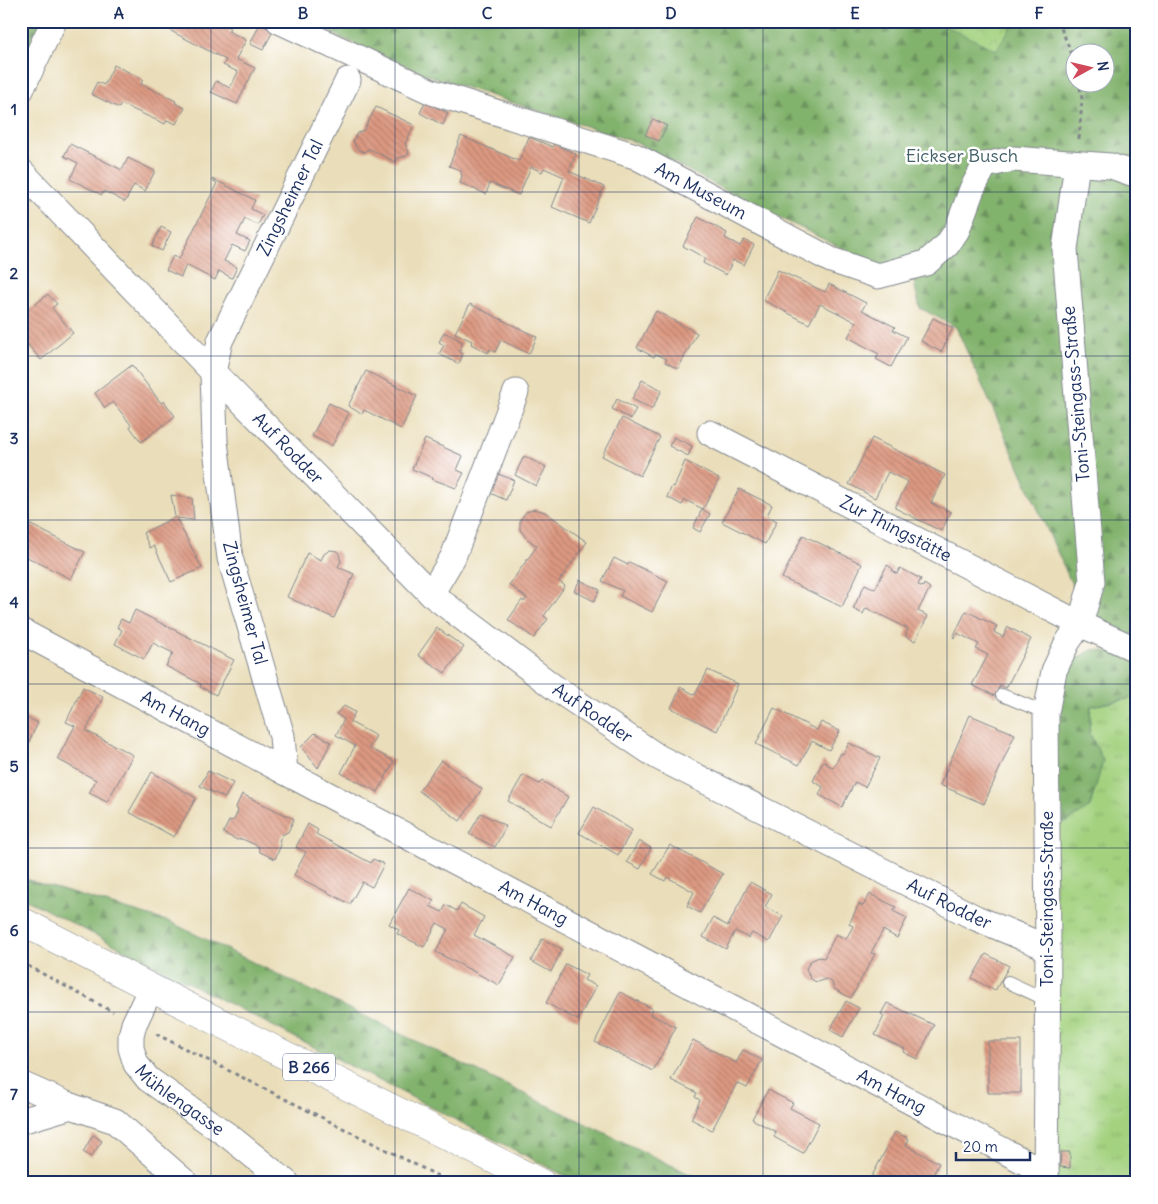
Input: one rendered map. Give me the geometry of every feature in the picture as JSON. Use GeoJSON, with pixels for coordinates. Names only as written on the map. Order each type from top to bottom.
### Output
{"type":"FeatureCollection","features":[{"type":"Feature","properties":{"kind":"main road","name":"B 266"},"geometry":{"type":"LineString","coordinates":[[21,921],[541,1183]]}},
{"type":"Feature","properties":{"kind":"street"},"geometry":{"type":"LineString","coordinates":[[21,90],[54,21]]}},
{"type":"Feature","properties":{"kind":"street","name":"Am Museum"},"geometry":{"type":"LineString","coordinates":[[279,21],[432,92],[635,156],[831,260],[878,276],[926,263],[947,245],[957,230],[972,189],[985,165],[1013,158],[1076,164]]}},
{"type":"Feature","properties":{"kind":"street","name":"Zingsheimer Tal"},"geometry":{"type":"LineString","coordinates":[[285,772],[282,736],[230,558],[215,442],[213,372],[220,341],[348,80]]}},
{"type":"Feature","properties":{"kind":"street"},"geometry":{"type":"LineString","coordinates":[[1076,164],[1111,166],[1137,175]]}},
{"type":"Feature","properties":{"kind":"street","name":"Toni-Steingass-Straße"},"geometry":{"type":"LineString","coordinates":[[1046,1178],[1048,948],[1046,713],[1054,671],[1066,643],[1080,624],[1092,582],[1065,249],[1076,164]]}},
{"type":"Feature","properties":{"kind":"street"},"geometry":{"type":"LineString","coordinates":[[21,171],[213,372]]}},
{"type":"Feature","properties":{"kind":"street","name":"Auf Rodder"},"geometry":{"type":"LineString","coordinates":[[213,372],[431,594],[555,688],[658,757],[976,918],[1048,948]]}},
{"type":"Feature","properties":{"kind":"street"},"geometry":{"type":"LineString","coordinates":[[431,594],[453,557],[516,392]]}},
{"type":"Feature","properties":{"kind":"street","name":"Zur Thingstätte"},"geometry":{"type":"LineString","coordinates":[[710,433],[1080,624]]}},
{"type":"Feature","properties":{"kind":"street"},"geometry":{"type":"LineString","coordinates":[[1080,624],[1137,650]]}},
{"type":"Feature","properties":{"kind":"street","name":"Am Hang"},"geometry":{"type":"LineString","coordinates":[[21,631],[1046,1178]]}},
{"type":"Feature","properties":{"kind":"street","name":"Mühlengasse"},"geometry":{"type":"LineString","coordinates":[[151,988],[130,1036],[131,1048],[136,1064],[148,1079],[230,1137],[288,1183]]}},
{"type":"Feature","properties":{"kind":"street"},"geometry":{"type":"LineString","coordinates":[[21,1084],[71,1106],[116,1121],[186,1183]]}},
{"type":"Feature","properties":{"kind":"street"},"geometry":{"type":"LineString","coordinates":[[21,1121],[71,1106]]}},
{"type":"Feature","properties":{"kind":"lane"},"geometry":{"type":"LineString","coordinates":[[1002,695],[1046,713]]}},
{"type":"Feature","properties":{"kind":"lane"},"geometry":{"type":"LineString","coordinates":[[1008,982],[1047,1000]]}},
{"type":"Feature","properties":{"kind":"path"},"geometry":{"type":"LineString","coordinates":[[1058,21],[1067,42]]}},
{"type":"Feature","properties":{"kind":"path"},"geometry":{"type":"LineString","coordinates":[[1076,164],[1082,99],[1081,92]]}},
{"type":"Feature","properties":{"kind":"path"},"geometry":{"type":"LineString","coordinates":[[21,962],[134,1024],[452,1183]]}},
{"type":"Feature","properties":{"kind":"green space"},"geometry":{"type":"Polygon","coordinates":[[[21,21],[45,21],[21,67],[21,21]]]}},
{"type":"Feature","properties":{"kind":"green space","name":"Eickser Busch"},"geometry":{"type":"Polygon","coordinates":[[[303,21],[1137,21],[1137,639],[1083,609],[956,327],[920,308],[914,282],[736,196],[635,142],[424,74],[303,21]]]}},
{"type":"Feature","properties":{"kind":"green space"},"geometry":{"type":"Polygon","coordinates":[[[935,21],[1015,21],[996,50],[935,21]]]}},
{"type":"Feature","properties":{"kind":"green space"},"geometry":{"type":"Polygon","coordinates":[[[1094,649],[1128,655],[1137,660],[1137,701],[1132,698],[1091,706],[1089,732],[1103,761],[1090,807],[1067,822],[1055,822],[1054,712],[1067,664],[1094,649]]]}},
{"type":"Feature","properties":{"kind":"green space"},"geometry":{"type":"Polygon","coordinates":[[[1132,698],[1137,701],[1137,1183],[1055,1183],[1055,822],[1103,761],[1089,732],[1091,706],[1132,698]]]}},
{"type":"Feature","properties":{"kind":"green space"},"geometry":{"type":"Polygon","coordinates":[[[21,878],[170,922],[708,1183],[579,1183],[21,897],[21,878]]]}},
{"type":"Feature","properties":{"kind":"building"},"geometry":{"type":"Polygon","coordinates":[[[163,21],[215,21],[230,28],[228,31],[246,40],[236,59],[255,68],[237,104],[211,92],[216,81],[230,88],[238,72],[223,65],[226,60],[171,31],[163,21]]]}},
{"type":"Feature","properties":{"kind":"building"},"geometry":{"type":"Polygon","coordinates":[[[260,24],[273,31],[263,50],[250,44],[260,24]]]}},
{"type":"Feature","properties":{"kind":"building"},"geometry":{"type":"Polygon","coordinates":[[[114,65],[143,79],[141,84],[176,101],[175,103],[185,108],[176,124],[167,120],[165,124],[121,104],[119,108],[91,94],[97,82],[104,85],[114,65]]]}},
{"type":"Feature","properties":{"kind":"building"},"geometry":{"type":"Polygon","coordinates":[[[425,102],[448,113],[443,125],[420,113],[425,102]]]}},
{"type":"Feature","properties":{"kind":"building"},"geometry":{"type":"Polygon","coordinates":[[[376,107],[414,125],[405,144],[409,152],[407,156],[398,158],[396,162],[370,149],[363,152],[356,148],[353,141],[357,133],[364,130],[376,107]]]}},
{"type":"Feature","properties":{"kind":"building"},"geometry":{"type":"Polygon","coordinates":[[[653,119],[667,126],[659,141],[645,135],[653,119]]]}},
{"type":"Feature","properties":{"kind":"building"},"geometry":{"type":"Polygon","coordinates":[[[461,136],[519,161],[529,137],[553,147],[554,144],[576,154],[569,171],[604,187],[589,223],[552,207],[564,177],[544,168],[542,172],[531,167],[519,195],[490,183],[486,194],[460,183],[462,176],[460,170],[449,166],[461,136]]]}},
{"type":"Feature","properties":{"kind":"building"},"geometry":{"type":"Polygon","coordinates":[[[70,144],[122,170],[128,158],[155,171],[145,191],[134,185],[125,202],[104,191],[102,195],[70,179],[78,163],[64,156],[70,144]]]}},
{"type":"Feature","properties":{"kind":"building"},"geometry":{"type":"Polygon","coordinates":[[[213,179],[255,200],[251,209],[263,215],[258,225],[245,219],[237,235],[250,241],[245,251],[232,245],[224,261],[237,267],[232,278],[219,271],[215,280],[186,265],[181,277],[166,270],[173,256],[179,259],[217,183],[213,179]]]}},
{"type":"Feature","properties":{"kind":"building"},"geometry":{"type":"Polygon","coordinates":[[[698,217],[727,233],[725,238],[740,246],[744,240],[754,245],[744,265],[733,260],[726,275],[703,263],[705,258],[683,246],[698,217]]]}},
{"type":"Feature","properties":{"kind":"building"},"geometry":{"type":"Polygon","coordinates":[[[161,227],[171,232],[162,251],[152,246],[161,227]]]}},
{"type":"Feature","properties":{"kind":"building"},"geometry":{"type":"Polygon","coordinates":[[[778,270],[825,292],[829,284],[866,303],[862,310],[895,327],[893,330],[907,337],[891,367],[876,359],[879,354],[848,337],[856,322],[820,304],[809,324],[763,300],[778,270]]]}},
{"type":"Feature","properties":{"kind":"building"},"geometry":{"type":"Polygon","coordinates":[[[48,294],[57,304],[52,308],[73,333],[41,360],[21,337],[21,316],[48,294]]]}},
{"type":"Feature","properties":{"kind":"building"},"geometry":{"type":"Polygon","coordinates":[[[470,304],[537,337],[529,354],[501,340],[495,352],[490,349],[488,353],[471,344],[472,341],[455,333],[470,304]]]}},
{"type":"Feature","properties":{"kind":"building"},"geometry":{"type":"Polygon","coordinates":[[[656,311],[697,333],[678,369],[665,362],[667,359],[656,354],[654,357],[637,348],[656,311]]]}},
{"type":"Feature","properties":{"kind":"building"},"geometry":{"type":"Polygon","coordinates":[[[933,318],[953,328],[941,352],[921,341],[933,318]]]}},
{"type":"Feature","properties":{"kind":"building"},"geometry":{"type":"Polygon","coordinates":[[[444,332],[463,342],[459,352],[463,354],[459,364],[439,354],[444,345],[439,342],[444,332]]]}},
{"type":"Feature","properties":{"kind":"building"},"geometry":{"type":"Polygon","coordinates":[[[132,365],[161,403],[164,401],[175,416],[141,442],[130,427],[131,425],[113,402],[105,408],[95,393],[132,365]]]}},
{"type":"Feature","properties":{"kind":"building"},"geometry":{"type":"Polygon","coordinates":[[[366,371],[417,396],[401,429],[364,410],[362,414],[348,406],[366,371]]]}},
{"type":"Feature","properties":{"kind":"building"},"geometry":{"type":"Polygon","coordinates":[[[642,380],[662,390],[652,409],[632,399],[642,380]]]}},
{"type":"Feature","properties":{"kind":"building"},"geometry":{"type":"Polygon","coordinates":[[[617,399],[636,409],[631,419],[612,409],[617,399]]]}},
{"type":"Feature","properties":{"kind":"building"},"geometry":{"type":"Polygon","coordinates":[[[329,403],[349,413],[332,446],[312,436],[329,403]]]}},
{"type":"Feature","properties":{"kind":"building"},"geometry":{"type":"Polygon","coordinates":[[[622,418],[660,437],[640,476],[602,456],[622,418]]]}},
{"type":"Feature","properties":{"kind":"building"},"geometry":{"type":"Polygon","coordinates":[[[674,437],[692,446],[688,456],[669,446],[674,437]]]}},
{"type":"Feature","properties":{"kind":"building"},"geometry":{"type":"Polygon","coordinates":[[[872,438],[945,475],[931,503],[951,512],[941,531],[895,508],[908,482],[888,472],[875,498],[849,484],[872,438]]]}},
{"type":"Feature","properties":{"kind":"building"},"geometry":{"type":"Polygon","coordinates":[[[425,439],[463,456],[457,470],[464,473],[456,488],[412,469],[425,439]]]}},
{"type":"Feature","properties":{"kind":"building"},"geometry":{"type":"Polygon","coordinates":[[[524,456],[546,467],[536,486],[515,475],[524,456]]]}},
{"type":"Feature","properties":{"kind":"building"},"geometry":{"type":"Polygon","coordinates":[[[685,461],[719,479],[703,509],[685,500],[682,505],[667,497],[672,486],[674,487],[685,461]]]}},
{"type":"Feature","properties":{"kind":"building"},"geometry":{"type":"Polygon","coordinates":[[[498,474],[514,480],[506,500],[490,493],[498,474]]]}},
{"type":"Feature","properties":{"kind":"building"},"geometry":{"type":"Polygon","coordinates":[[[739,489],[772,505],[767,516],[777,521],[765,544],[722,522],[739,489]]]}},
{"type":"Feature","properties":{"kind":"building"},"geometry":{"type":"Polygon","coordinates":[[[171,495],[192,498],[194,520],[176,518],[202,568],[171,582],[154,546],[150,548],[143,533],[175,517],[171,495]]]}},
{"type":"Feature","properties":{"kind":"building"},"geometry":{"type":"Polygon","coordinates":[[[535,509],[545,512],[587,542],[559,581],[565,586],[544,616],[548,619],[534,638],[508,620],[522,600],[524,602],[527,598],[509,585],[537,546],[526,538],[520,530],[520,520],[526,512],[535,509]]]}},
{"type":"Feature","properties":{"kind":"building"},"geometry":{"type":"Polygon","coordinates":[[[702,509],[710,514],[700,532],[693,528],[702,509]]]}},
{"type":"Feature","properties":{"kind":"building"},"geometry":{"type":"Polygon","coordinates":[[[21,520],[85,552],[71,579],[21,554],[21,520]]]}},
{"type":"Feature","properties":{"kind":"building"},"geometry":{"type":"Polygon","coordinates":[[[803,535],[862,564],[842,607],[782,578],[803,535]]]}},
{"type":"Feature","properties":{"kind":"building"},"geometry":{"type":"Polygon","coordinates":[[[330,550],[337,551],[339,554],[341,561],[338,567],[354,574],[334,618],[287,597],[307,553],[321,560],[324,554],[330,550]]]}},
{"type":"Feature","properties":{"kind":"building"},"geometry":{"type":"Polygon","coordinates":[[[614,558],[628,565],[629,562],[668,581],[652,612],[620,596],[623,591],[602,581],[614,558]]]}},
{"type":"Feature","properties":{"kind":"building"},"geometry":{"type":"Polygon","coordinates":[[[887,565],[897,574],[900,568],[921,579],[918,585],[923,587],[924,584],[930,588],[918,611],[928,616],[915,641],[905,636],[908,629],[887,618],[866,608],[863,614],[853,609],[865,584],[875,589],[887,565]]]}},
{"type":"Feature","properties":{"kind":"building"},"geometry":{"type":"Polygon","coordinates":[[[580,580],[600,590],[594,601],[574,591],[580,580]]]}},
{"type":"Feature","properties":{"kind":"building"},"geometry":{"type":"Polygon","coordinates":[[[135,610],[234,660],[216,695],[200,687],[201,684],[166,666],[173,653],[153,643],[144,659],[115,644],[122,630],[117,627],[121,619],[129,623],[135,610]]]}},
{"type":"Feature","properties":{"kind":"building"},"geometry":{"type":"Polygon","coordinates":[[[966,611],[997,626],[994,632],[1003,637],[1008,627],[1031,639],[1006,688],[1000,685],[995,696],[972,685],[988,655],[976,649],[979,644],[957,633],[955,638],[953,637],[966,611]]]}},
{"type":"Feature","properties":{"kind":"building"},"geometry":{"type":"Polygon","coordinates":[[[437,628],[464,647],[445,673],[418,655],[437,628]]]}},
{"type":"Feature","properties":{"kind":"building"},"geometry":{"type":"Polygon","coordinates":[[[708,670],[738,684],[717,731],[671,708],[681,687],[695,695],[708,670]]]}},
{"type":"Feature","properties":{"kind":"building"},"geometry":{"type":"Polygon","coordinates":[[[83,687],[103,697],[86,731],[133,755],[107,802],[89,793],[96,780],[57,759],[75,726],[66,722],[83,687]]]}},
{"type":"Feature","properties":{"kind":"building"},"geometry":{"type":"Polygon","coordinates":[[[344,706],[355,712],[350,722],[376,736],[369,748],[394,761],[378,792],[341,773],[355,746],[336,735],[344,719],[336,714],[344,706]]]}},
{"type":"Feature","properties":{"kind":"building"},"geometry":{"type":"Polygon","coordinates":[[[774,708],[817,730],[821,722],[840,731],[829,750],[812,741],[799,765],[756,744],[774,708]]]}},
{"type":"Feature","properties":{"kind":"building"},"geometry":{"type":"Polygon","coordinates":[[[21,715],[38,723],[23,754],[21,753],[21,715]]]}},
{"type":"Feature","properties":{"kind":"building"},"geometry":{"type":"Polygon","coordinates":[[[970,715],[1015,734],[984,804],[940,785],[970,715]]]}},
{"type":"Feature","properties":{"kind":"building"},"geometry":{"type":"Polygon","coordinates":[[[315,733],[331,742],[318,768],[301,747],[315,733]]]}},
{"type":"Feature","properties":{"kind":"building"},"geometry":{"type":"Polygon","coordinates":[[[849,743],[880,758],[865,787],[855,782],[842,807],[819,795],[823,787],[813,781],[823,761],[833,768],[849,743]]]}},
{"type":"Feature","properties":{"kind":"building"},"geometry":{"type":"Polygon","coordinates":[[[441,760],[482,789],[460,821],[419,791],[441,760]]]}},
{"type":"Feature","properties":{"kind":"building"},"geometry":{"type":"Polygon","coordinates":[[[208,771],[233,783],[225,798],[200,786],[208,771]]]}},
{"type":"Feature","properties":{"kind":"building"},"geometry":{"type":"Polygon","coordinates":[[[152,772],[196,798],[174,837],[129,812],[152,772]]]}},
{"type":"Feature","properties":{"kind":"building"},"geometry":{"type":"Polygon","coordinates":[[[523,775],[539,784],[542,781],[568,797],[551,826],[508,801],[523,775]]]}},
{"type":"Feature","properties":{"kind":"building"},"geometry":{"type":"Polygon","coordinates":[[[242,794],[294,819],[288,832],[283,834],[279,841],[281,845],[275,859],[260,852],[258,846],[242,839],[237,840],[223,833],[229,821],[234,820],[238,811],[236,807],[242,794]]]}},
{"type":"Feature","properties":{"kind":"building"},"geometry":{"type":"Polygon","coordinates":[[[594,807],[632,830],[618,855],[579,833],[594,807]]]}},
{"type":"Feature","properties":{"kind":"building"},"geometry":{"type":"Polygon","coordinates":[[[481,813],[506,826],[495,847],[469,834],[481,813]]]}},
{"type":"Feature","properties":{"kind":"building"},"geometry":{"type":"Polygon","coordinates":[[[308,824],[318,830],[316,834],[371,863],[373,859],[384,864],[372,887],[362,882],[350,904],[294,875],[306,852],[296,847],[308,824]]]}},
{"type":"Feature","properties":{"kind":"building"},"geometry":{"type":"Polygon","coordinates":[[[639,841],[651,848],[640,869],[627,862],[639,841]]]}},
{"type":"Feature","properties":{"kind":"building"},"geometry":{"type":"Polygon","coordinates":[[[670,845],[723,874],[700,913],[687,906],[694,892],[667,877],[665,881],[652,874],[670,845]]]}},
{"type":"Feature","properties":{"kind":"building"},"geometry":{"type":"Polygon","coordinates":[[[750,882],[772,894],[765,907],[783,916],[769,942],[752,933],[749,938],[735,931],[726,949],[703,937],[713,918],[728,926],[750,882]]]}},
{"type":"Feature","properties":{"kind":"building"},"geometry":{"type":"Polygon","coordinates":[[[409,888],[434,901],[430,906],[442,912],[446,905],[457,911],[461,904],[484,917],[474,935],[515,957],[499,985],[436,952],[448,929],[437,923],[424,947],[397,934],[399,930],[389,924],[409,888]]]}},
{"type":"Feature","properties":{"kind":"building"},"geometry":{"type":"Polygon","coordinates":[[[870,894],[896,907],[893,911],[907,918],[897,938],[883,930],[871,953],[875,954],[851,998],[834,989],[832,982],[826,979],[818,982],[814,981],[810,978],[806,969],[810,961],[819,957],[824,958],[836,934],[846,939],[853,926],[849,924],[859,904],[863,906],[870,894]]]}},
{"type":"Feature","properties":{"kind":"building"},"geometry":{"type":"Polygon","coordinates":[[[542,939],[562,949],[551,972],[531,961],[542,939]]]}},
{"type":"Feature","properties":{"kind":"building"},"geometry":{"type":"Polygon","coordinates":[[[986,954],[1009,966],[995,991],[972,978],[986,954]]]}},
{"type":"Feature","properties":{"kind":"building"},"geometry":{"type":"Polygon","coordinates":[[[566,964],[587,975],[584,980],[596,986],[578,1020],[546,1003],[566,964]]]}},
{"type":"Feature","properties":{"kind":"building"},"geometry":{"type":"Polygon","coordinates":[[[620,992],[653,1009],[650,1014],[676,1027],[653,1071],[595,1042],[620,992]]]}},
{"type":"Feature","properties":{"kind":"building"},"geometry":{"type":"Polygon","coordinates":[[[846,1001],[859,1008],[843,1037],[830,1030],[846,1001]]]}},
{"type":"Feature","properties":{"kind":"building"},"geometry":{"type":"Polygon","coordinates":[[[887,1003],[934,1025],[917,1059],[903,1052],[905,1049],[875,1035],[884,1016],[881,1014],[887,1003]]]}},
{"type":"Feature","properties":{"kind":"building"},"geometry":{"type":"Polygon","coordinates":[[[693,1040],[736,1063],[743,1050],[762,1060],[747,1088],[737,1083],[712,1130],[691,1119],[700,1100],[695,1097],[697,1093],[671,1080],[693,1040]]]}},
{"type":"Feature","properties":{"kind":"building"},"geometry":{"type":"Polygon","coordinates":[[[988,1041],[1021,1041],[1021,1093],[988,1093],[988,1041]]]}},
{"type":"Feature","properties":{"kind":"building"},"geometry":{"type":"Polygon","coordinates":[[[768,1090],[793,1103],[790,1108],[819,1123],[803,1153],[774,1137],[776,1132],[752,1119],[768,1090]]]}},
{"type":"Feature","properties":{"kind":"building"},"geometry":{"type":"Polygon","coordinates":[[[895,1132],[909,1139],[906,1145],[939,1163],[929,1183],[899,1183],[889,1177],[885,1183],[872,1176],[895,1132]]]}},
{"type":"Feature","properties":{"kind":"building"},"geometry":{"type":"Polygon","coordinates":[[[93,1135],[102,1141],[91,1157],[83,1152],[93,1135]]]}},
{"type":"Feature","properties":{"kind":"building"},"geometry":{"type":"Polygon","coordinates":[[[1061,1152],[1070,1152],[1070,1168],[1060,1167],[1061,1152]]]}}]}
